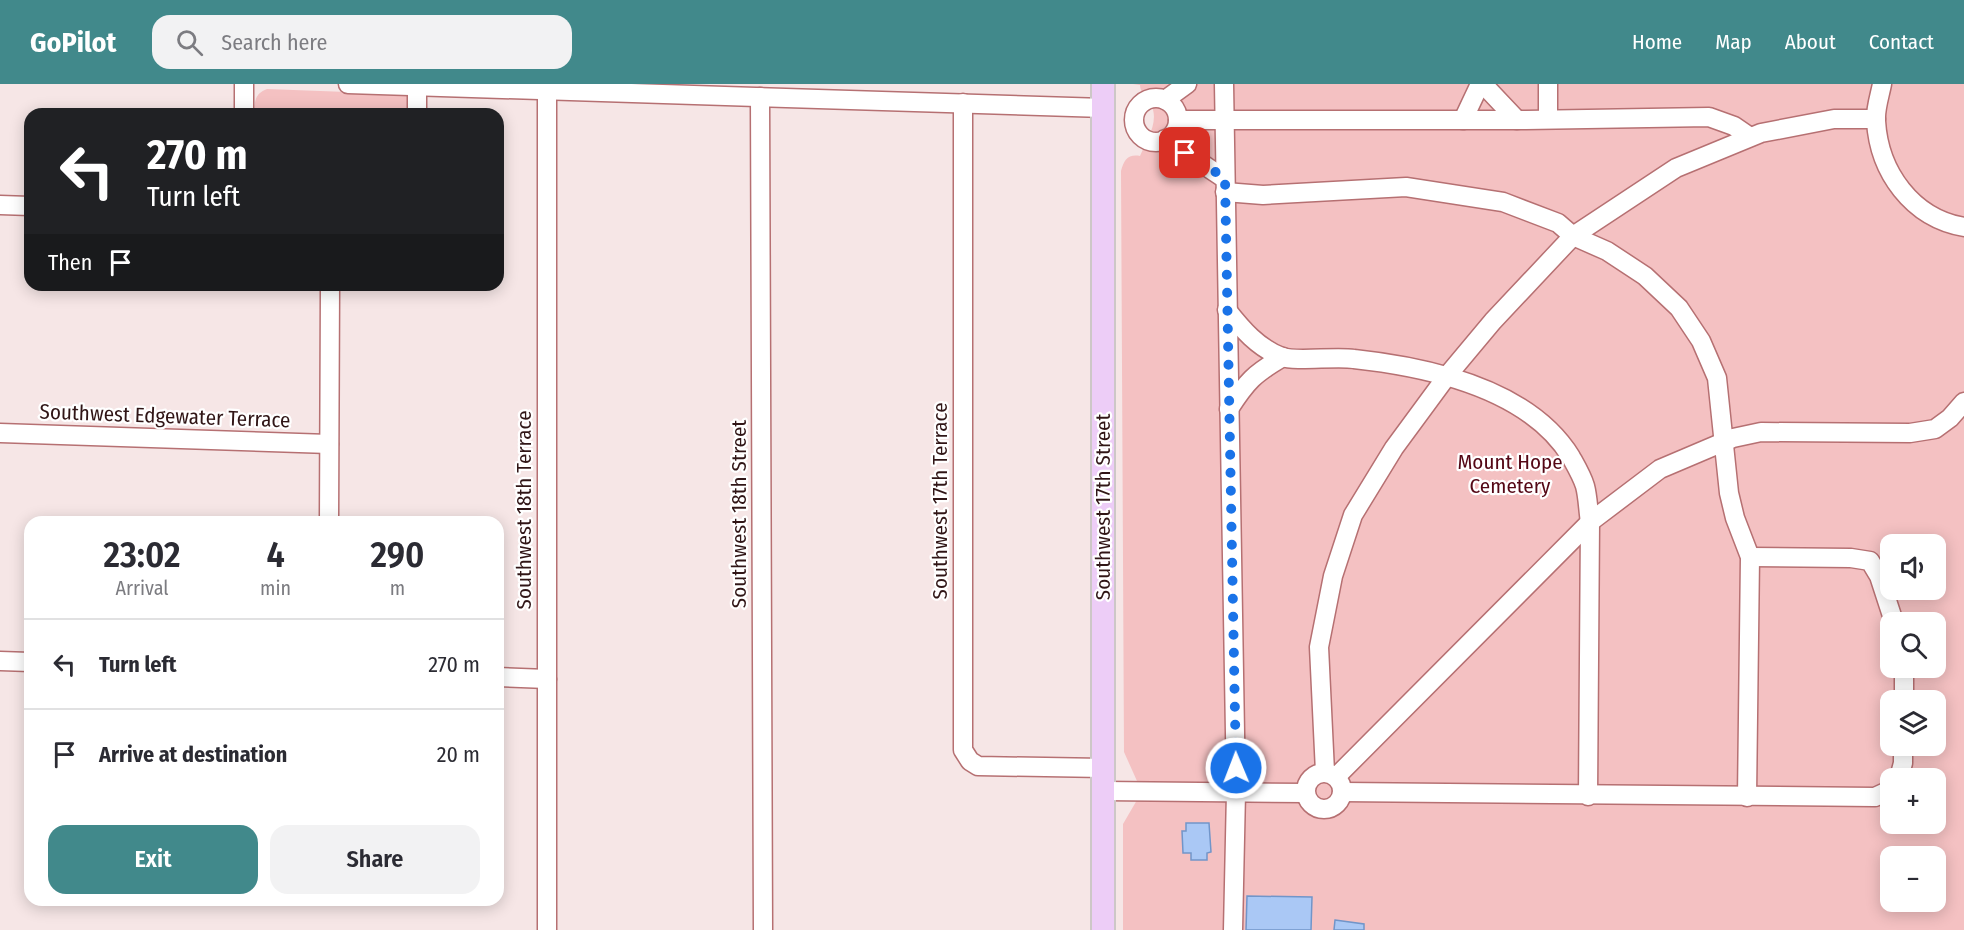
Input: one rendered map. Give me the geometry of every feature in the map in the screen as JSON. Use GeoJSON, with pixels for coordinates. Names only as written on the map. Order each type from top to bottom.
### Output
{"type":"FeatureCollection","features":[{"type":"Feature","properties":{"kind":"main road","name":"Southwest 17th Street"},"geometry":{"type":"LineString","coordinates":[[1103,84],[1103,930]]}},
{"type":"Feature","properties":{"kind":"street"},"geometry":{"type":"LineString","coordinates":[[244,84],[244,108]]}},
{"type":"Feature","properties":{"kind":"street"},"geometry":{"type":"LineString","coordinates":[[348,84],[963,103],[1103,113],[1135,119]]}},
{"type":"Feature","properties":{"kind":"street"},"geometry":{"type":"LineString","coordinates":[[1165,100],[1187,84]]}},
{"type":"Feature","properties":{"kind":"street"},"geometry":{"type":"LineString","coordinates":[[1224,84],[1236,792],[1233,930]]}},
{"type":"Feature","properties":{"kind":"street"},"geometry":{"type":"LineString","coordinates":[[1463,120],[1481,84],[1517,120]]}},
{"type":"Feature","properties":{"kind":"street"},"geometry":{"type":"LineString","coordinates":[[1548,84],[1548,119]]}},
{"type":"Feature","properties":{"kind":"street"},"geometry":{"type":"LineString","coordinates":[[1882,84],[1876,119],[1880,153],[1895,184],[1919,209],[1949,225],[1964,227]]}},
{"type":"Feature","properties":{"kind":"street"},"geometry":{"type":"LineString","coordinates":[[417,86],[417,108]]}},
{"type":"Feature","properties":{"kind":"street","name":"Southwest 18th Terrace"},"geometry":{"type":"LineString","coordinates":[[547,90],[547,930]]}},
{"type":"Feature","properties":{"kind":"street","name":"Southwest 18th Street"},"geometry":{"type":"LineString","coordinates":[[760,97],[763,930]]}},
{"type":"Feature","properties":{"kind":"street"},"geometry":{"type":"LineString","coordinates":[[1151,98],[1165,100],[1176,109],[1178,120],[1175,130],[1165,140],[1144,138],[1139,133],[1135,119],[1136,112],[1145,101],[1151,98]]}},
{"type":"Feature","properties":{"kind":"street","name":"Southwest 17th Terrace"},"geometry":{"type":"LineString","coordinates":[[963,103],[963,750],[970,761],[978,766],[1104,768]]}},
{"type":"Feature","properties":{"kind":"street"},"geometry":{"type":"LineString","coordinates":[[1178,120],[1517,120],[1709,117],[1734,126],[1750,137]]}},
{"type":"Feature","properties":{"kind":"street"},"geometry":{"type":"LineString","coordinates":[[1876,119],[1834,119],[1799,124],[1750,137],[1676,168],[1573,236],[1493,321],[1447,376],[1394,448],[1353,515],[1333,576],[1319,647],[1334,781],[1338,803],[1328,809],[1322,809],[1311,804],[1305,793],[1306,786],[1313,776],[1334,781],[1588,796],[1875,797],[1880,795]]}},
{"type":"Feature","properties":{"kind":"street"},"geometry":{"type":"LineString","coordinates":[[1165,140],[1225,185],[1263,195],[1406,187],[1503,202],[1558,222],[1573,236],[1607,251],[1645,276],[1679,308],[1701,341],[1717,378],[1731,501],[1750,557],[1747,797]]}},
{"type":"Feature","properties":{"kind":"street"},"geometry":{"type":"LineString","coordinates":[[0,205],[24,206]]}},
{"type":"Feature","properties":{"kind":"street"},"geometry":{"type":"LineString","coordinates":[[329,516],[330,291]]}},
{"type":"Feature","properties":{"kind":"street"},"geometry":{"type":"LineString","coordinates":[[1227,310],[1243,331],[1258,343],[1283,357],[1352,358],[1447,376],[1510,402],[1550,430],[1564,447],[1585,485],[1590,522],[1588,796]]}},
{"type":"Feature","properties":{"kind":"street"},"geometry":{"type":"LineString","coordinates":[[1229,409],[1249,380],[1283,357]]}},
{"type":"Feature","properties":{"kind":"street"},"geometry":{"type":"LineString","coordinates":[[1334,781],[1590,522],[1660,469],[1725,441],[1761,432],[1910,433],[1935,429],[1950,418],[1964,402]]}},
{"type":"Feature","properties":{"kind":"street","name":"Southwest Edgewater Terrace"},"geometry":{"type":"LineString","coordinates":[[0,433],[329,444]]}},
{"type":"Feature","properties":{"kind":"street"},"geometry":{"type":"LineString","coordinates":[[1750,557],[1851,558],[1870,561],[1879,576],[1891,612]]}},
{"type":"Feature","properties":{"kind":"street"},"geometry":{"type":"LineString","coordinates":[[0,661],[24,662]]}},
{"type":"Feature","properties":{"kind":"street"},"geometry":{"type":"LineString","coordinates":[[504,677],[547,679]]}},
{"type":"Feature","properties":{"kind":"street"},"geometry":{"type":"LineString","coordinates":[[1104,791],[1305,793]]}},
{"type":"Feature","properties":{"kind":"green space","name":"Mount Hope Cemetery"},"geometry":{"type":"Polygon","coordinates":[[[1133,84],[1964,84],[1964,930],[1123,930],[1123,824],[1137,800],[1137,781],[1124,752],[1121,171],[1127,159],[1140,156],[1153,124],[1151,105],[1141,91],[1140,85],[1133,84]]]}},
{"type":"Feature","properties":{"kind":"green space"},"geometry":{"type":"Polygon","coordinates":[[[267,89],[400,94],[407,95],[408,108],[254,108],[257,96],[267,89]]]}},
{"type":"Feature","properties":{"kind":"building"},"geometry":{"type":"Polygon","coordinates":[[[1186,823],[1209,823],[1211,852],[1207,853],[1207,860],[1191,860],[1191,853],[1183,853],[1182,831],[1186,831],[1186,823]]]}},
{"type":"Feature","properties":{"kind":"building"},"geometry":{"type":"Polygon","coordinates":[[[1247,896],[1312,897],[1311,930],[1246,930],[1247,896]]]}},
{"type":"Feature","properties":{"kind":"building"},"geometry":{"type":"Polygon","coordinates":[[[1335,920],[1364,924],[1364,930],[1334,930],[1335,920]]]}},
{"type":"Feature","properties":{"kind":"route"},"geometry":{"type":"LineString","coordinates":[[1185,153],[1225,178],[1236,768]]}}]}
